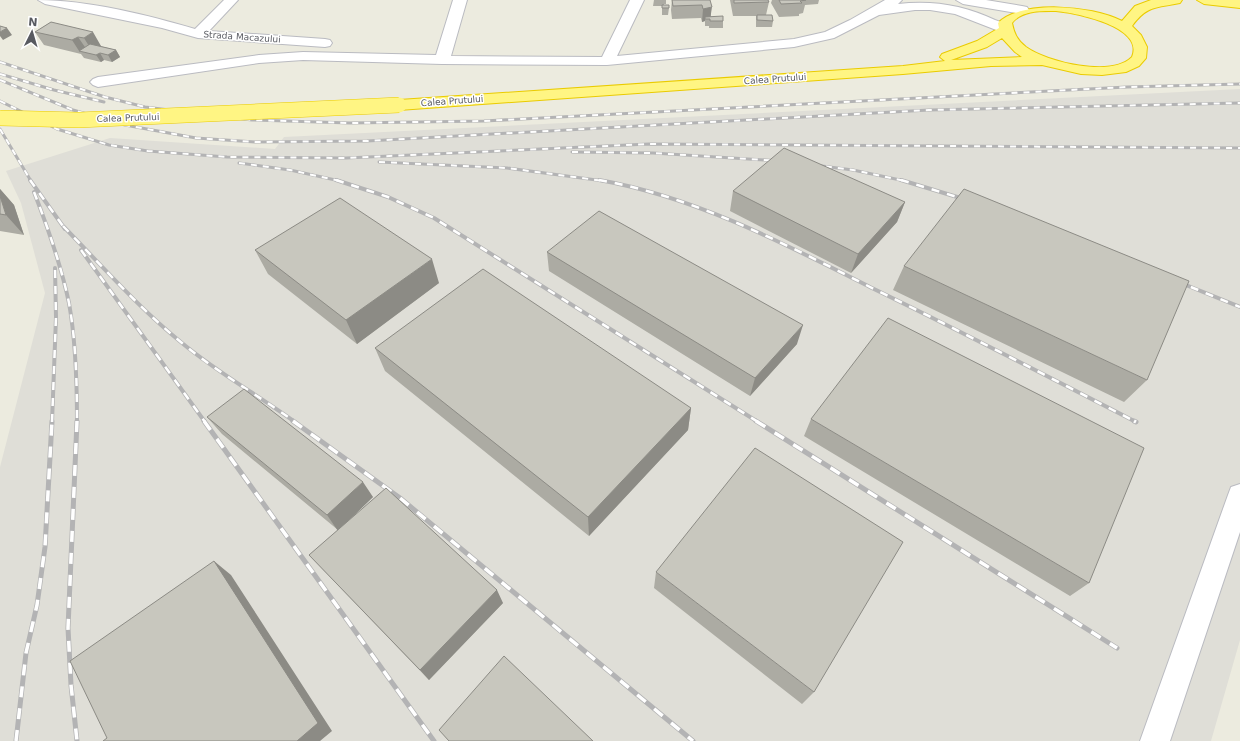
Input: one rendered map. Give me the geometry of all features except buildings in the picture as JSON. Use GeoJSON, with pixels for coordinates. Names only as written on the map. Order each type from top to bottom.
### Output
{"type":"FeatureCollection","features":[{"type":"Feature","properties":{"kind":"highway"},"geometry":{"type":"LineString","coordinates":[[1124,28],[1134,12],[1141,7],[1151,3],[1175,0]]}},
{"type":"Feature","properties":{"kind":"highway"},"geometry":{"type":"LineString","coordinates":[[1204,0],[1240,4]]}},
{"type":"Feature","properties":{"kind":"highway"},"geometry":{"type":"LineString","coordinates":[[1070,8],[1097,2]]}},
{"type":"Feature","properties":{"kind":"highway"},"geometry":{"type":"LineString","coordinates":[[1044,7],[1070,8],[1105,18],[1124,28],[1136,39],[1141,52],[1139,58],[1134,63],[1126,67],[1109,71],[1073,69],[1044,61],[1017,47],[1009,39],[1004,30],[1005,23],[1008,18],[1022,10],[1044,7]]}},
{"type":"Feature","properties":{"kind":"highway","name":"Calea Prutului"},"geometry":{"type":"LineString","coordinates":[[903,70],[959,54],[1004,30]]}},
{"type":"Feature","properties":{"kind":"highway","name":"Calea Prutului"},"geometry":{"type":"LineString","coordinates":[[0,118],[94,119],[399,105],[903,70],[970,62],[1011,60],[1044,61]]}},
{"type":"Feature","properties":{"kind":"street","name":"Strada Macazului"},"geometry":{"type":"LineString","coordinates":[[45,0],[165,24],[198,34],[443,56]]}},
{"type":"Feature","properties":{"kind":"street"},"geometry":{"type":"LineString","coordinates":[[198,34],[231,0]]}},
{"type":"Feature","properties":{"kind":"street"},"geometry":{"type":"LineString","coordinates":[[443,56],[460,0]]}},
{"type":"Feature","properties":{"kind":"street"},"geometry":{"type":"LineString","coordinates":[[607,61],[637,0]]}},
{"type":"Feature","properties":{"kind":"street"},"geometry":{"type":"LineString","coordinates":[[98,82],[259,59],[303,56],[443,56],[607,61],[794,43],[829,35],[855,23],[895,0]]}},
{"type":"Feature","properties":{"kind":"street"},"geometry":{"type":"LineString","coordinates":[[963,0],[1022,10]]}},
{"type":"Feature","properties":{"kind":"street"},"geometry":{"type":"LineString","coordinates":[[870,13],[900,6],[922,4],[970,13],[1004,30]]}},
{"type":"Feature","properties":{"kind":"street"},"geometry":{"type":"LineString","coordinates":[[1155,741],[1240,495]]}},
{"type":"Feature","properties":{"kind":"shaded area"},"geometry":{"type":"Polygon","coordinates":[[[1240,89],[1240,640],[1211,741],[0,741],[0,467],[45,293],[21,203],[6,171],[110,138],[275,149],[284,137],[1240,89]]]}},
{"type":"Feature","properties":{"kind":"railway"},"geometry":{"type":"LineString","coordinates":[[0,62],[105,97],[145,107],[252,120],[350,123],[484,121],[1127,87],[1240,84]]}},
{"type":"Feature","properties":{"kind":"railway"},"geometry":{"type":"LineString","coordinates":[[0,74],[54,90],[104,102]]}},
{"type":"Feature","properties":{"kind":"railway"},"geometry":{"type":"LineString","coordinates":[[0,80],[73,110],[125,125],[196,138],[255,142],[367,141],[929,110],[1240,103]]}},
{"type":"Feature","properties":{"kind":"railway"},"geometry":{"type":"LineString","coordinates":[[0,101],[57,129],[109,145],[148,151],[227,157],[346,158],[649,144],[1240,148]]}},
{"type":"Feature","properties":{"kind":"railway"},"geometry":{"type":"LineString","coordinates":[[0,129],[31,181]]}},
{"type":"Feature","properties":{"kind":"railway"},"geometry":{"type":"LineString","coordinates":[[572,152],[653,153],[780,161]]}},
{"type":"Feature","properties":{"kind":"railway"},"geometry":{"type":"LineString","coordinates":[[379,162],[507,168],[603,181]]}},
{"type":"Feature","properties":{"kind":"railway"},"geometry":{"type":"LineString","coordinates":[[239,163],[290,170],[337,180]]}},
{"type":"Feature","properties":{"kind":"railway"},"geometry":{"type":"LineString","coordinates":[[814,165],[853,170],[903,181]]}},
{"type":"Feature","properties":{"kind":"railway"},"geometry":{"type":"LineString","coordinates":[[30,180],[65,229]]}},
{"type":"Feature","properties":{"kind":"railway"},"geometry":{"type":"LineString","coordinates":[[337,180],[388,197],[434,218],[758,422]]}},
{"type":"Feature","properties":{"kind":"railway"},"geometry":{"type":"LineString","coordinates":[[603,181],[671,198],[740,224],[973,338],[1136,422],[1134,421]]}},
{"type":"Feature","properties":{"kind":"railway"},"geometry":{"type":"LineString","coordinates":[[903,181],[967,200]]}},
{"type":"Feature","properties":{"kind":"railway"},"geometry":{"type":"LineString","coordinates":[[34,192],[54,247],[69,303],[76,362],[77,421]]}},
{"type":"Feature","properties":{"kind":"railway"},"geometry":{"type":"LineString","coordinates":[[63,226],[166,330],[210,364],[295,422]]}},
{"type":"Feature","properties":{"kind":"railway"},"geometry":{"type":"LineString","coordinates":[[81,250],[205,422]]}},
{"type":"Feature","properties":{"kind":"railway"},"geometry":{"type":"LineString","coordinates":[[52,422],[56,317],[55,268]]}},
{"type":"Feature","properties":{"kind":"railway"},"geometry":{"type":"LineString","coordinates":[[1176,281],[1240,307]]}},
{"type":"Feature","properties":{"kind":"railway"},"geometry":{"type":"LineString","coordinates":[[16,741],[26,653],[37,605],[45,547],[52,421]]}},
{"type":"Feature","properties":{"kind":"railway"},"geometry":{"type":"LineString","coordinates":[[77,421],[68,628],[71,685],[77,741]]}},
{"type":"Feature","properties":{"kind":"railway"},"geometry":{"type":"LineString","coordinates":[[204,421],[434,741]]}},
{"type":"Feature","properties":{"kind":"railway"},"geometry":{"type":"LineString","coordinates":[[293,421],[400,498],[693,741]]}},
{"type":"Feature","properties":{"kind":"railway"},"geometry":{"type":"LineString","coordinates":[[756,421],[1117,648]]}}]}
